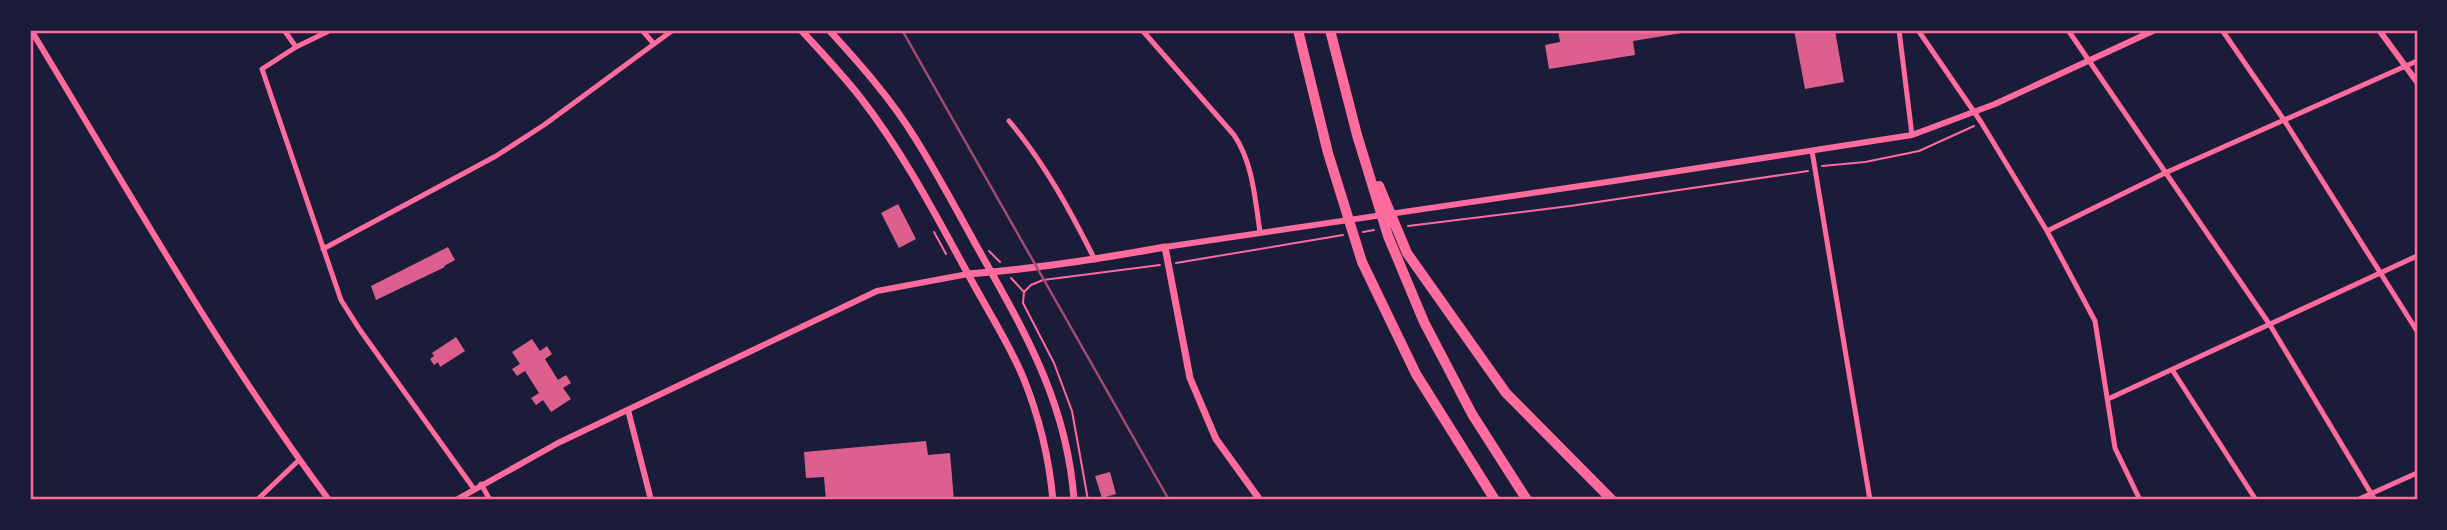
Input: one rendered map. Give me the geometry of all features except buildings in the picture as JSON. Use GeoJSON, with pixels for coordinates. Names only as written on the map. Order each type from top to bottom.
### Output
{"type":"FeatureCollection","features":[{"type":"Feature","properties":{"kind":"highway"},"geometry":{"type":"LineString","coordinates":[[1298,30],[1328,153],[1362,262],[1416,374],[1495,500]]}},
{"type":"Feature","properties":{"kind":"highway"},"geometry":{"type":"LineString","coordinates":[[1330,30],[1357,135],[1388,236],[1424,322],[1472,414],[1527,500]]}},
{"type":"Feature","properties":{"kind":"highway"},"geometry":{"type":"LineString","coordinates":[[1357,135],[1407,253],[1446,312],[1506,393],[1612,500]]}},
{"type":"Feature","properties":{"kind":"highway"},"geometry":{"type":"LineString","coordinates":[[1454,435],[1488,500]]}},
{"type":"Feature","properties":{"kind":"main road"},"geometry":{"type":"LineString","coordinates":[[801,30],[861,98],[897,149],[968,274],[1023,377],[1050,466],[1053,500]]}},
{"type":"Feature","properties":{"kind":"main road"},"geometry":{"type":"LineString","coordinates":[[829,30],[877,85],[915,137],[1036,354],[1066,441],[1074,500]]}},
{"type":"Feature","properties":{"kind":"main road"},"geometry":{"type":"LineString","coordinates":[[968,274],[1095,260],[1165,247],[1190,378],[1216,439],[1260,500]]}},
{"type":"Feature","properties":{"kind":"street"},"geometry":{"type":"LineString","coordinates":[[31,30],[209,327],[329,500]]}},
{"type":"Feature","properties":{"kind":"street"},"geometry":{"type":"LineString","coordinates":[[284,30],[296,47]]}},
{"type":"Feature","properties":{"kind":"street"},"geometry":{"type":"LineString","coordinates":[[331,30],[296,47],[262,69],[341,300],[474,489]]}},
{"type":"Feature","properties":{"kind":"street"},"geometry":{"type":"LineString","coordinates":[[642,30],[654,44]]}},
{"type":"Feature","properties":{"kind":"street"},"geometry":{"type":"LineString","coordinates":[[323,249],[496,156],[553,119],[673,30]]}},
{"type":"Feature","properties":{"kind":"street"},"geometry":{"type":"LineString","coordinates":[[1142,30],[1242,147],[1248,162],[1261,232]]}},
{"type":"Feature","properties":{"kind":"street"},"geometry":{"type":"LineString","coordinates":[[1899,30],[1912,135]]}},
{"type":"Feature","properties":{"kind":"street"},"geometry":{"type":"LineString","coordinates":[[1918,30],[1981,122],[2046,231],[2095,321],[2115,448],[2140,500]]}},
{"type":"Feature","properties":{"kind":"street"},"geometry":{"type":"LineString","coordinates":[[2068,30],[2270,325],[2375,500]]}},
{"type":"Feature","properties":{"kind":"street"},"geometry":{"type":"LineString","coordinates":[[1165,247],[1912,135],[1974,113],[2155,30]]}},
{"type":"Feature","properties":{"kind":"street"},"geometry":{"type":"LineString","coordinates":[[2222,30],[2284,120],[2417,331]]}},
{"type":"Feature","properties":{"kind":"street"},"geometry":{"type":"LineString","coordinates":[[2379,30],[2417,82]]}},
{"type":"Feature","properties":{"kind":"street"},"geometry":{"type":"LineString","coordinates":[[2046,231],[2165,173],[2417,61]]}},
{"type":"Feature","properties":{"kind":"street"},"geometry":{"type":"LineString","coordinates":[[1009,121],[1048,176],[1095,260]]}},
{"type":"Feature","properties":{"kind":"street"},"geometry":{"type":"LineString","coordinates":[[1812,151],[1870,500]]}},
{"type":"Feature","properties":{"kind":"street"},"geometry":{"type":"LineString","coordinates":[[2108,400],[2417,256]]}},
{"type":"Feature","properties":{"kind":"street"},"geometry":{"type":"LineString","coordinates":[[456,500],[558,443],[877,292],[968,274]]}},
{"type":"Feature","properties":{"kind":"street"},"geometry":{"type":"LineString","coordinates":[[2173,370],[2256,500]]}},
{"type":"Feature","properties":{"kind":"street"},"geometry":{"type":"LineString","coordinates":[[628,410],[651,500]]}},
{"type":"Feature","properties":{"kind":"street"},"geometry":{"type":"LineString","coordinates":[[257,500],[299,460]]}},
{"type":"Feature","properties":{"kind":"street"},"geometry":{"type":"LineString","coordinates":[[2357,500],[2417,473]]}},
{"type":"Feature","properties":{"kind":"street"},"geometry":{"type":"LineString","coordinates":[[481,484],[490,500]]}},
{"type":"Feature","properties":{"kind":"path"},"geometry":{"type":"LineString","coordinates":[[1822,166],[1865,162],[1919,151],[1981,122]]}},
{"type":"Feature","properties":{"kind":"path"},"geometry":{"type":"LineString","coordinates":[[1441,221],[1527,212],[1806,171]]}},
{"type":"Feature","properties":{"kind":"path"},"geometry":{"type":"LineString","coordinates":[[1192,261],[1312,239]]}},
{"type":"Feature","properties":{"kind":"path"},"geometry":{"type":"LineString","coordinates":[[1024,292],[1031,285],[1044,280],[1145,268]]}},
{"type":"Feature","properties":{"kind":"railway"},"geometry":{"type":"LineString","coordinates":[[902,30],[1169,500]]}}]}
